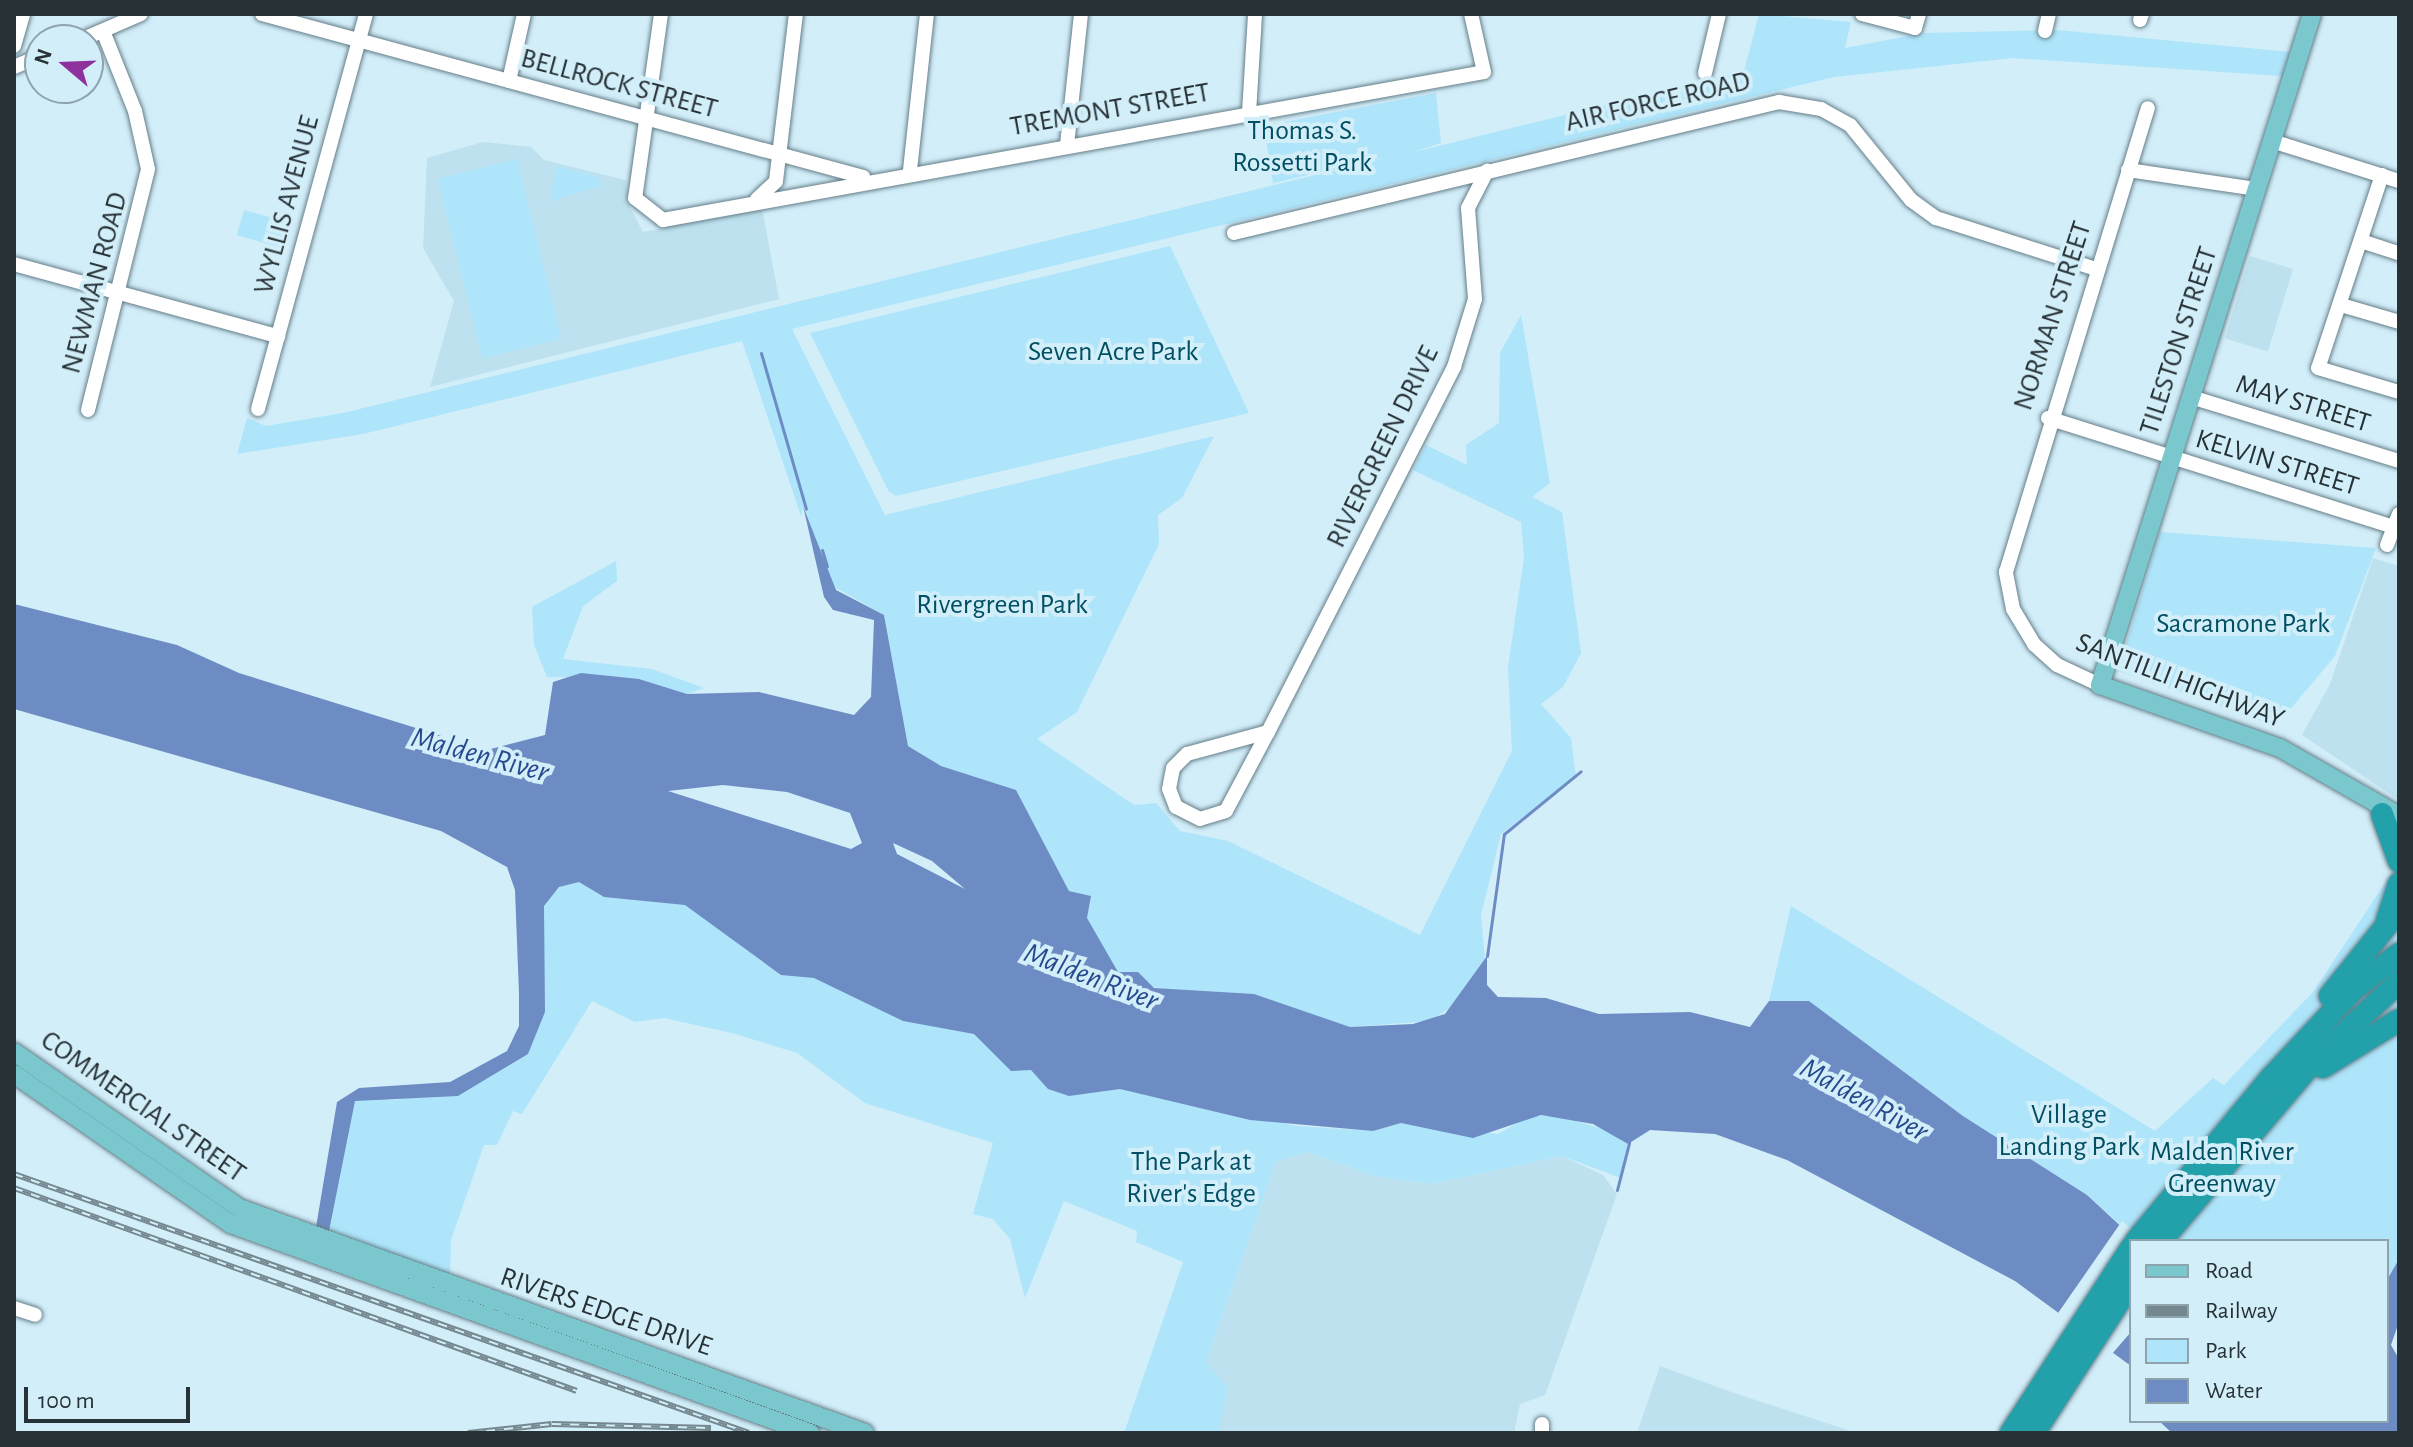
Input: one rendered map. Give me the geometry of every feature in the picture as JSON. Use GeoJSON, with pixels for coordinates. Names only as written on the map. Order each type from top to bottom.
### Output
{"type":"FeatureCollection","features":[{"type":"Feature","properties":{"kind":"highway"},"geometry":{"type":"LineString","coordinates":[[2391,815],[2399,861]]}},
{"type":"Feature","properties":{"kind":"highway"},"geometry":{"type":"LineString","coordinates":[[2382,929],[2399,884]]}},
{"type":"Feature","properties":{"kind":"highway"},"geometry":{"type":"LineString","coordinates":[[2259,1106],[2382,929],[2399,910]]}},
{"type":"Feature","properties":{"kind":"highway"},"geometry":{"type":"LineString","coordinates":[[2138,1239],[2176,1206],[2346,997],[2399,954]]}},
{"type":"Feature","properties":{"kind":"highway"},"geometry":{"type":"LineString","coordinates":[[2259,1106],[2399,982]]}},
{"type":"Feature","properties":{"kind":"highway"},"geometry":{"type":"LineString","coordinates":[[2259,1106],[2355,1043],[2399,1020]]}},
{"type":"Feature","properties":{"kind":"highway"},"geometry":{"type":"LineString","coordinates":[[2162,1239],[2176,1206]]}},
{"type":"Feature","properties":{"kind":"highway"},"geometry":{"type":"LineString","coordinates":[[2034,1433],[2063,1366],[2129,1251]]}},
{"type":"Feature","properties":{"kind":"highway"},"geometry":{"type":"LineString","coordinates":[[2011,1433],[2129,1285]]}},
{"type":"Feature","properties":{"kind":"highway"},"geometry":{"type":"LineString","coordinates":[[1997,1433],[2063,1366]]}},
{"type":"Feature","properties":{"kind":"main road","name":"TILESTON STREET"},"geometry":{"type":"LineString","coordinates":[[2100,685],[2312,14]]}},
{"type":"Feature","properties":{"kind":"main road","name":"SANTILLI HIGHWAY"},"geometry":{"type":"LineString","coordinates":[[2100,685],[2267,743],[2364,796],[2391,815],[2399,830]]}},
{"type":"Feature","properties":{"kind":"main road","name":"COMMERCIAL STREET"},"geometry":{"type":"LineString","coordinates":[[14,1052],[209,1190],[324,1251]]}},
{"type":"Feature","properties":{"kind":"main road","name":"COMMERCIAL STREET"},"geometry":{"type":"LineString","coordinates":[[14,1074],[199,1206],[324,1251]]}},
{"type":"Feature","properties":{"kind":"main road","name":"RIVERS EDGE DRIVE"},"geometry":{"type":"LineString","coordinates":[[324,1251],[810,1433]]}},
{"type":"Feature","properties":{"kind":"main road","name":"RIVERS EDGE DRIVE"},"geometry":{"type":"LineString","coordinates":[[324,1251],[865,1433]]}},
{"type":"Feature","properties":{"kind":"street"},"geometry":{"type":"LineString","coordinates":[[14,46],[23,14]]}},
{"type":"Feature","properties":{"kind":"street"},"geometry":{"type":"LineString","coordinates":[[104,31],[141,14]]}},
{"type":"Feature","properties":{"kind":"street","name":"BELLROCK STREET"},"geometry":{"type":"LineString","coordinates":[[262,14],[283,17],[354,40],[647,120],[874,178]]}},
{"type":"Feature","properties":{"kind":"street","name":"WYLLIS AVENUE"},"geometry":{"type":"LineString","coordinates":[[258,409],[354,40],[366,14]]}},
{"type":"Feature","properties":{"kind":"street"},"geometry":{"type":"LineString","coordinates":[[509,81],[524,14]]}},
{"type":"Feature","properties":{"kind":"street"},"geometry":{"type":"LineString","coordinates":[[647,120],[661,14]]}},
{"type":"Feature","properties":{"kind":"street"},"geometry":{"type":"LineString","coordinates":[[747,203],[774,186],[796,14]]}},
{"type":"Feature","properties":{"kind":"street"},"geometry":{"type":"LineString","coordinates":[[910,170],[927,14]]}},
{"type":"Feature","properties":{"kind":"street"},"geometry":{"type":"LineString","coordinates":[[1067,145],[1081,14]]}},
{"type":"Feature","properties":{"kind":"street"},"geometry":{"type":"LineString","coordinates":[[1249,113],[1255,14]]}},
{"type":"Feature","properties":{"kind":"street","name":"TREMONT STREET"},"geometry":{"type":"LineString","coordinates":[[647,120],[635,187],[640,209],[663,220],[910,170],[1484,72],[1471,14]]}},
{"type":"Feature","properties":{"kind":"street"},"geometry":{"type":"LineString","coordinates":[[1705,73],[1719,14]]}},
{"type":"Feature","properties":{"kind":"street"},"geometry":{"type":"LineString","coordinates":[[1862,14],[1917,21]]}},
{"type":"Feature","properties":{"kind":"street"},"geometry":{"type":"LineString","coordinates":[[2045,31],[2049,14]]}},
{"type":"Feature","properties":{"kind":"street","name":"NEWMAN ROAD"},"geometry":{"type":"LineString","coordinates":[[88,410],[120,293],[148,169],[135,111],[104,34]]}},
{"type":"Feature","properties":{"kind":"street","name":"AIR FORCE ROAD"},"geometry":{"type":"LineString","coordinates":[[1234,233],[1756,104],[1797,103],[1861,134],[1911,200],[1936,218],[2096,269]]}},
{"type":"Feature","properties":{"kind":"street","name":"NORMAN STREET"},"geometry":{"type":"LineString","coordinates":[[2010,540],[2148,108]]}},
{"type":"Feature","properties":{"kind":"street"},"geometry":{"type":"LineString","coordinates":[[2272,141],[2399,181]]}},
{"type":"Feature","properties":{"kind":"street"},"geometry":{"type":"LineString","coordinates":[[2128,170],[2256,189]]}},
{"type":"Feature","properties":{"kind":"street","name":"RIVERGREEN DRIVE"},"geometry":{"type":"LineString","coordinates":[[1268,732],[1187,754],[1173,768],[1169,789],[1176,807],[1200,819],[1226,811],[1268,732],[1454,367],[1475,299],[1468,208],[1487,171]]}},
{"type":"Feature","properties":{"kind":"street"},"geometry":{"type":"LineString","coordinates":[[2382,175],[2318,368],[2399,392]]}},
{"type":"Feature","properties":{"kind":"street"},"geometry":{"type":"LineString","coordinates":[[2361,241],[2399,253]]}},
{"type":"Feature","properties":{"kind":"street"},"geometry":{"type":"LineString","coordinates":[[14,264],[278,336]]}},
{"type":"Feature","properties":{"kind":"street"},"geometry":{"type":"LineString","coordinates":[[2341,305],[2399,322]]}},
{"type":"Feature","properties":{"kind":"street","name":"MAY STREET"},"geometry":{"type":"LineString","coordinates":[[2191,397],[2399,461]]}},
{"type":"Feature","properties":{"kind":"street","name":"KELVIN STREET"},"geometry":{"type":"LineString","coordinates":[[2048,418],[2171,458],[2397,524]]}},
{"type":"Feature","properties":{"kind":"street"},"geometry":{"type":"LineString","coordinates":[[2387,545],[2397,524]]}},
{"type":"Feature","properties":{"kind":"street","name":"SANTILLI HIGHWAY"},"geometry":{"type":"LineString","coordinates":[[2010,540],[2008,591],[2022,627],[2057,665],[2100,685]]}},
{"type":"Feature","properties":{"kind":"street"},"geometry":{"type":"LineString","coordinates":[[14,1308],[35,1315]]}},
{"type":"Feature","properties":{"kind":"shaded area"},"geometry":{"type":"Polygon","coordinates":[[[483,142],[531,147],[544,160],[626,180],[627,202],[643,232],[762,208],[779,299],[430,387],[454,301],[423,248],[427,158],[483,142]]]}},
{"type":"Feature","properties":{"kind":"shaded area"},"geometry":{"type":"Polygon","coordinates":[[[2250,256],[2293,269],[2268,351],[2225,338],[2250,256]]]}},
{"type":"Feature","properties":{"kind":"shaded area"},"geometry":{"type":"Polygon","coordinates":[[[2373,558],[2399,566],[2399,800],[2302,735],[2330,684],[2373,558]]]}},
{"type":"Feature","properties":{"kind":"shaded area"},"geometry":{"type":"Polygon","coordinates":[[[1307,1152],[1375,1176],[1430,1184],[1562,1156],[1603,1175],[1617,1194],[1545,1395],[1520,1404],[1514,1433],[1218,1433],[1218,1384],[1206,1362],[1276,1162],[1307,1152]]]}},
{"type":"Feature","properties":{"kind":"shaded area"},"geometry":{"type":"Polygon","coordinates":[[[1660,1366],[1734,1393],[1857,1433],[1637,1433],[1660,1366]]]}},
{"type":"Feature","properties":{"kind":"green space","name":"Rivergreen Park"},"geometry":{"type":"Polygon","coordinates":[[[1759,14],[1851,22],[1845,48],[1924,33],[2057,30],[2290,52],[2282,76],[2013,58],[1834,77],[792,329],[885,515],[1214,436],[1182,498],[1158,515],[1159,544],[1077,712],[1037,739],[1134,805],[1156,803],[1180,831],[1228,841],[1420,935],[1512,751],[1508,667],[1524,558],[1521,522],[1413,470],[1426,445],[1467,465],[1466,445],[1499,423],[1500,353],[1521,315],[1550,483],[1532,497],[1562,512],[1581,653],[1563,687],[1541,704],[1571,738],[1576,776],[1501,834],[1481,915],[1485,959],[1455,1004],[1431,1021],[1350,1027],[1265,1000],[1194,996],[1119,979],[1087,918],[1091,896],[1069,891],[1016,790],[941,766],[908,746],[884,615],[834,587],[803,506],[801,516],[742,341],[363,434],[237,454],[247,418],[266,426],[343,413],[1393,156],[1273,183],[1264,126],[1436,93],[1441,143],[1414,152],[1744,71],[1759,14]]]}},
{"type":"Feature","properties":{"kind":"green space"},"geometry":{"type":"Polygon","coordinates":[[[517,159],[562,339],[482,358],[437,179],[517,159]]]}},
{"type":"Feature","properties":{"kind":"green space"},"geometry":{"type":"Polygon","coordinates":[[[557,166],[600,178],[601,186],[550,201],[557,166]]]}},
{"type":"Feature","properties":{"kind":"green space"},"geometry":{"type":"Polygon","coordinates":[[[244,210],[294,224],[287,249],[237,235],[244,210]]]}},
{"type":"Feature","properties":{"kind":"green space","name":"Seven Acre Park"},"geometry":{"type":"Polygon","coordinates":[[[1170,246],[1249,413],[896,496],[889,492],[810,333],[1170,246]]]}},
{"type":"Feature","properties":{"kind":"green space","name":"Sacramone Park"},"geometry":{"type":"Polygon","coordinates":[[[2160,532],[2376,548],[2335,656],[2282,719],[2268,723],[2118,671],[2160,532]]]}},
{"type":"Feature","properties":{"kind":"green space"},"geometry":{"type":"Polygon","coordinates":[[[616,561],[617,581],[583,606],[563,659],[652,669],[704,688],[687,694],[639,679],[547,677],[534,645],[532,607],[616,561]]]}},
{"type":"Feature","properties":{"kind":"green space"},"geometry":{"type":"Polygon","coordinates":[[[2399,862],[2399,1259],[2389,1276],[2389,1239],[2137,1239],[2087,1195],[1963,1116],[1809,1002],[1769,1001],[1791,906],[2155,1131],[2213,1078],[2224,1085],[2313,992],[2399,862]]]}},
{"type":"Feature","properties":{"kind":"green space","name":"The Park at River's Edge"},"geometry":{"type":"Polygon","coordinates":[[[570,878],[669,896],[815,975],[976,1030],[1033,1067],[1297,1126],[1373,1131],[1401,1123],[1498,1134],[1530,1116],[1558,1116],[1610,1131],[1628,1144],[1626,1162],[1621,1178],[1562,1156],[1430,1184],[1375,1176],[1307,1152],[1276,1162],[1206,1362],[1228,1388],[1218,1433],[1124,1433],[1183,1262],[1136,1242],[1137,1231],[1064,1201],[1025,1298],[1010,1239],[993,1219],[973,1214],[993,1143],[865,1103],[797,1053],[732,1033],[664,1018],[635,1022],[592,1001],[522,1114],[513,1111],[497,1145],[484,1145],[451,1240],[450,1275],[326,1229],[351,1097],[396,1100],[514,1063],[540,906],[570,878]]]}},
{"type":"Feature","properties":{"kind":"water","name":"Malden River"},"geometry":{"type":"Polygon","coordinates":[[[803,506],[836,590],[884,615],[908,746],[941,766],[1016,790],[1069,891],[1091,896],[1087,918],[1118,972],[1138,972],[1154,988],[1254,994],[1350,1027],[1413,1024],[1445,1014],[1487,956],[1487,985],[1498,997],[1546,998],[1599,1014],[1690,1012],[1750,1027],[1769,1001],[1809,1001],[1963,1116],[2087,1195],[2127,1232],[2129,1365],[2015,1281],[1787,1160],[1715,1134],[1650,1130],[1628,1144],[1593,1124],[1541,1115],[1473,1138],[1401,1123],[1373,1131],[1250,1120],[1120,1089],[1069,1096],[1048,1089],[1031,1070],[1011,1071],[974,1034],[903,1021],[814,978],[781,975],[685,905],[604,897],[579,882],[559,887],[544,906],[545,1012],[528,1054],[458,1096],[355,1101],[329,1231],[316,1227],[337,1102],[359,1088],[450,1082],[507,1051],[519,1026],[519,994],[515,890],[507,867],[441,831],[14,709],[14,604],[177,645],[239,673],[487,750],[545,735],[553,682],[581,673],[639,679],[687,694],[759,692],[854,715],[871,697],[874,620],[833,610],[824,597],[803,506]],[[723,785],[668,791],[851,849],[862,843],[850,813],[787,792],[723,785]],[[893,843],[897,854],[965,889],[932,861],[893,843]]]}},
{"type":"Feature","properties":{"kind":"water"},"geometry":{"type":"Polygon","coordinates":[[[2399,1259],[2399,1322],[2391,1345],[2399,1359],[2399,1433],[2172,1433],[2161,1423],[2389,1423],[2389,1276],[2399,1259]]]}},
{"type":"Feature","properties":{"kind":"pier"},"geometry":{"type":"Polygon","coordinates":[[[2122,1221],[2142,1238],[2129,1239],[2129,1334],[2111,1355],[2056,1316],[2122,1221]]]}},
{"type":"Feature","properties":{"kind":"waterway"},"geometry":{"type":"LineString","coordinates":[[761,353],[806,509]]}},
{"type":"Feature","properties":{"kind":"waterway"},"geometry":{"type":"LineString","coordinates":[[822,550],[827,566]]}},
{"type":"Feature","properties":{"kind":"waterway"},"geometry":{"type":"LineString","coordinates":[[1487,956],[1504,834],[1581,771]]}},
{"type":"Feature","properties":{"kind":"waterway"},"geometry":{"type":"LineString","coordinates":[[1617,1190],[1629,1143]]}},
{"type":"Feature","properties":{"kind":"railway"},"geometry":{"type":"LineString","coordinates":[[14,1174],[749,1433]]}},
{"type":"Feature","properties":{"kind":"railway"},"geometry":{"type":"LineString","coordinates":[[14,1188],[577,1391]]}},
{"type":"Feature","properties":{"kind":"railway"},"geometry":{"type":"LineString","coordinates":[[468,1433],[552,1424],[711,1428]]}},
{"type":"Feature","properties":{"kind":"park label","name":"Thomas S. Rossetti Park"},"geometry":{"type":"Point","coordinates":[1302,147]}},
{"type":"Feature","properties":{"kind":"park label","name":"Village Landing Park"},"geometry":{"type":"Point","coordinates":[2069,1131]}},
{"type":"Feature","properties":{"kind":"park label","name":"Malden River Greenway"},"geometry":{"type":"Point","coordinates":[2222,1168]}}]}
